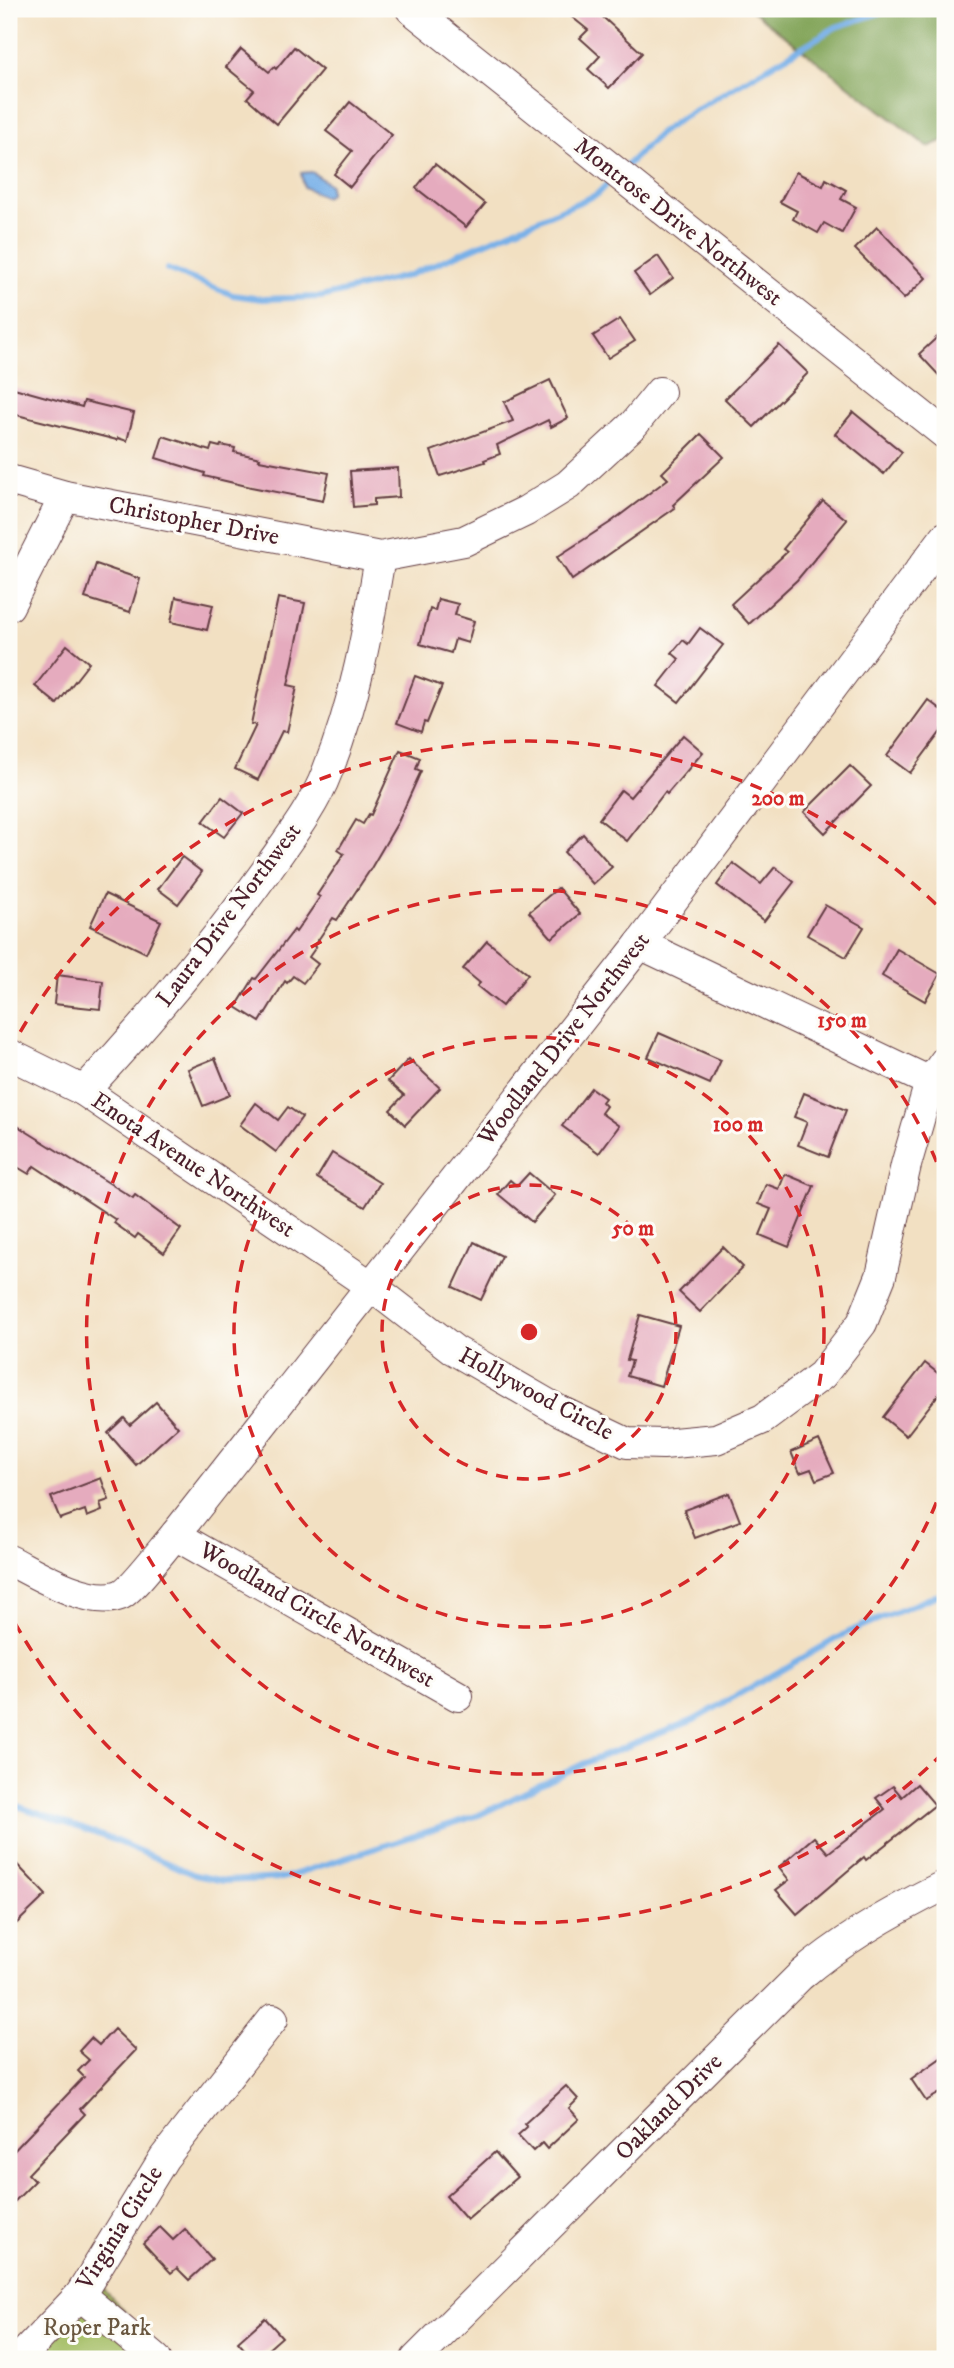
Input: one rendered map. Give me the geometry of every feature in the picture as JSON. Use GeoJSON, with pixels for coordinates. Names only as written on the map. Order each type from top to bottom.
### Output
{"type":"FeatureCollection","features":[{"type":"Feature","properties":{"kind":"street","name":"Montrose Drive Northwest"},"geometry":{"type":"LineString","coordinates":[[411,9],[945,433]]}},
{"type":"Feature","properties":{"kind":"street"},"geometry":{"type":"LineString","coordinates":[[380,557],[464,541],[526,511],[568,485],[634,424],[660,392]]}},
{"type":"Feature","properties":{"kind":"street","name":"Christopher Drive"},"geometry":{"type":"LineString","coordinates":[[9,480],[65,496],[380,557]]}},
{"type":"Feature","properties":{"kind":"street"},"geometry":{"type":"LineString","coordinates":[[9,606],[65,496]]}},
{"type":"Feature","properties":{"kind":"street","name":"Woodland Drive Northwest"},"geometry":{"type":"LineString","coordinates":[[9,1560],[58,1585],[100,1599],[123,1594],[175,1535],[640,944],[945,537]]}},
{"type":"Feature","properties":{"kind":"street","name":"Laura Drive Northwest"},"geometry":{"type":"LineString","coordinates":[[84,1091],[140,1031],[227,925],[293,834],[327,774],[362,663],[380,557]]}},
{"type":"Feature","properties":{"kind":"street"},"geometry":{"type":"LineString","coordinates":[[640,944],[940,1077]]}},
{"type":"Feature","properties":{"kind":"street","name":"Enota Avenue Northwest"},"geometry":{"type":"LineString","coordinates":[[9,1054],[84,1091],[371,1286]]}},
{"type":"Feature","properties":{"kind":"street","name":"Hollywood Circle"},"geometry":{"type":"LineString","coordinates":[[371,1286],[454,1350],[558,1410],[627,1443],[663,1444],[716,1439],[763,1419],[822,1376],[862,1323],[881,1276],[906,1165],[940,1077]]}},
{"type":"Feature","properties":{"kind":"street","name":"Woodland Circle Northwest"},"geometry":{"type":"LineString","coordinates":[[175,1535],[458,1696]]}},
{"type":"Feature","properties":{"kind":"street","name":"Oakland Drive"},"geometry":{"type":"LineString","coordinates":[[416,2359],[800,1976],[820,1959],[901,1907],[945,1885]]}},
{"type":"Feature","properties":{"kind":"street","name":"Virginia Circle"},"geometry":{"type":"LineString","coordinates":[[19,2359],[80,2295],[164,2158],[273,2018]]}},
{"type":"Feature","properties":{"kind":"street"},"geometry":{"type":"LineString","coordinates":[[80,2295],[156,2359]]}},
{"type":"Feature","properties":{"kind":"green space"},"geometry":{"type":"Polygon","coordinates":[[[750,9],[945,9],[945,140],[928,147],[750,9]]]}},
{"type":"Feature","properties":{"kind":"green space","name":"Roper Park"},"geometry":{"type":"Polygon","coordinates":[[[96,2281],[169,2359],[22,2359],[96,2281]]]}},
{"type":"Feature","properties":{"kind":"water"},"geometry":{"type":"Polygon","coordinates":[[[312,172],[330,185],[330,194],[324,197],[304,187],[301,173],[312,172]]]}},
{"type":"Feature","properties":{"kind":"building"},"geometry":{"type":"Polygon","coordinates":[[[562,9],[594,9],[642,53],[609,88],[588,69],[600,56],[580,38],[588,30],[562,9]]]}},
{"type":"Feature","properties":{"kind":"building"},"geometry":{"type":"Polygon","coordinates":[[[294,47],[322,70],[277,124],[247,98],[254,90],[226,67],[241,49],[269,72],[274,67],[276,69],[294,47]]]}},
{"type":"Feature","properties":{"kind":"building"},"geometry":{"type":"Polygon","coordinates":[[[350,102],[392,135],[350,187],[334,174],[352,151],[326,131],[350,102]]]}},
{"type":"Feature","properties":{"kind":"building"},"geometry":{"type":"Polygon","coordinates":[[[435,164],[485,204],[466,227],[416,188],[435,164]]]}},
{"type":"Feature","properties":{"kind":"building"},"geometry":{"type":"Polygon","coordinates":[[[796,172],[823,186],[826,179],[846,190],[841,199],[856,207],[842,233],[824,223],[818,233],[793,219],[797,211],[780,202],[796,172]]]}},
{"type":"Feature","properties":{"kind":"building"},"geometry":{"type":"Polygon","coordinates":[[[877,227],[926,278],[904,299],[855,249],[877,227]]]}},
{"type":"Feature","properties":{"kind":"building"},"geometry":{"type":"Polygon","coordinates":[[[658,256],[673,278],[650,295],[634,273],[658,256]]]}},
{"type":"Feature","properties":{"kind":"building"},"geometry":{"type":"Polygon","coordinates":[[[620,319],[635,341],[608,358],[593,336],[620,319]]]}},
{"type":"Feature","properties":{"kind":"building"},"geometry":{"type":"Polygon","coordinates":[[[945,330],[945,382],[919,354],[945,330]]]}},
{"type":"Feature","properties":{"kind":"building"},"geometry":{"type":"Polygon","coordinates":[[[779,345],[808,373],[754,427],[725,399],[779,345]]]}},
{"type":"Feature","properties":{"kind":"building"},"geometry":{"type":"Polygon","coordinates":[[[550,380],[568,418],[551,427],[548,420],[497,445],[500,454],[484,460],[485,462],[440,476],[431,451],[513,421],[504,402],[550,380]]]}},
{"type":"Feature","properties":{"kind":"building"},"geometry":{"type":"Polygon","coordinates":[[[14,388],[82,407],[84,401],[134,413],[127,441],[9,413],[14,388]]]}},
{"type":"Feature","properties":{"kind":"building"},"geometry":{"type":"Polygon","coordinates":[[[853,412],[902,452],[884,474],[835,434],[853,412]]]}},
{"type":"Feature","properties":{"kind":"building"},"geometry":{"type":"Polygon","coordinates":[[[701,434],[724,457],[673,505],[675,508],[572,580],[557,557],[611,522],[668,479],[662,473],[701,434]]]}},
{"type":"Feature","properties":{"kind":"building"},"geometry":{"type":"Polygon","coordinates":[[[163,436],[210,451],[212,445],[221,445],[235,448],[234,452],[260,458],[259,460],[329,473],[323,501],[204,476],[205,473],[156,458],[163,436]]]}},
{"type":"Feature","properties":{"kind":"building"},"geometry":{"type":"Polygon","coordinates":[[[398,468],[399,497],[374,499],[374,505],[353,507],[350,471],[398,468]]]}},
{"type":"Feature","properties":{"kind":"building"},"geometry":{"type":"Polygon","coordinates":[[[823,501],[847,520],[797,580],[749,624],[731,604],[787,552],[783,549],[823,501]]]}},
{"type":"Feature","properties":{"kind":"building"},"geometry":{"type":"Polygon","coordinates":[[[96,564],[140,579],[130,612],[85,598],[96,564]]]}},
{"type":"Feature","properties":{"kind":"building"},"geometry":{"type":"Polygon","coordinates":[[[176,597],[213,605],[207,630],[171,622],[176,597]]]}},
{"type":"Feature","properties":{"kind":"building"},"geometry":{"type":"Polygon","coordinates":[[[278,598],[305,603],[288,685],[297,687],[287,732],[282,731],[258,780],[235,769],[256,725],[251,724],[278,598]]]}},
{"type":"Feature","properties":{"kind":"building"},"geometry":{"type":"Polygon","coordinates":[[[438,599],[458,604],[455,615],[474,621],[468,643],[455,639],[451,653],[420,644],[430,609],[435,611],[438,599]]]}},
{"type":"Feature","properties":{"kind":"building"},"geometry":{"type":"Polygon","coordinates":[[[700,628],[723,645],[679,702],[658,686],[679,659],[672,653],[683,640],[688,644],[700,628]]]}},
{"type":"Feature","properties":{"kind":"building"},"geometry":{"type":"Polygon","coordinates":[[[67,645],[89,663],[57,704],[35,686],[67,645]]]}},
{"type":"Feature","properties":{"kind":"building"},"geometry":{"type":"Polygon","coordinates":[[[415,676],[442,686],[421,732],[397,723],[415,676]]]}},
{"type":"Feature","properties":{"kind":"building"},"geometry":{"type":"Polygon","coordinates":[[[928,700],[945,713],[945,726],[910,773],[887,756],[928,700]]]}},
{"type":"Feature","properties":{"kind":"building"},"geometry":{"type":"Polygon","coordinates":[[[683,735],[703,752],[667,794],[665,792],[627,841],[599,819],[621,790],[630,797],[683,735]]]}},
{"type":"Feature","properties":{"kind":"building"},"geometry":{"type":"Polygon","coordinates":[[[400,750],[420,758],[416,769],[421,771],[398,822],[337,920],[333,918],[314,946],[316,947],[309,957],[318,964],[303,983],[293,976],[287,983],[285,981],[260,1022],[236,1007],[254,978],[256,979],[294,930],[296,932],[320,897],[317,895],[344,854],[338,850],[356,820],[363,824],[369,814],[371,815],[400,750]]]}},
{"type":"Feature","properties":{"kind":"building"},"geometry":{"type":"Polygon","coordinates":[[[850,766],[871,786],[825,833],[804,812],[850,766]]]}},
{"type":"Feature","properties":{"kind":"building"},"geometry":{"type":"Polygon","coordinates":[[[222,797],[243,813],[224,837],[203,822],[222,797]]]}},
{"type":"Feature","properties":{"kind":"building"},"geometry":{"type":"Polygon","coordinates":[[[583,834],[612,867],[593,884],[564,852],[583,834]]]}},
{"type":"Feature","properties":{"kind":"building"},"geometry":{"type":"Polygon","coordinates":[[[182,857],[202,872],[178,904],[158,889],[182,857]]]}},
{"type":"Feature","properties":{"kind":"building"},"geometry":{"type":"Polygon","coordinates":[[[733,863],[761,884],[775,867],[794,882],[764,921],[717,885],[733,863]]]}},
{"type":"Feature","properties":{"kind":"building"},"geometry":{"type":"Polygon","coordinates":[[[558,888],[580,914],[552,938],[529,912],[558,888]]]}},
{"type":"Feature","properties":{"kind":"building"},"geometry":{"type":"Polygon","coordinates":[[[105,894],[161,921],[146,953],[90,926],[105,894]]]}},
{"type":"Feature","properties":{"kind":"building"},"geometry":{"type":"Polygon","coordinates":[[[825,905],[864,927],[846,957],[807,935],[825,905]]]}},
{"type":"Feature","properties":{"kind":"building"},"geometry":{"type":"Polygon","coordinates":[[[487,941],[528,974],[502,1006],[477,986],[480,983],[463,969],[487,941]]]}},
{"type":"Feature","properties":{"kind":"building"},"geometry":{"type":"Polygon","coordinates":[[[897,949],[940,974],[925,1001],[882,976],[897,949]]]}},
{"type":"Feature","properties":{"kind":"building"},"geometry":{"type":"Polygon","coordinates":[[[57,975],[103,981],[100,1009],[54,1004],[57,975]]]}},
{"type":"Feature","properties":{"kind":"building"},"geometry":{"type":"Polygon","coordinates":[[[659,1033],[721,1060],[710,1084],[648,1057],[659,1033]]]}},
{"type":"Feature","properties":{"kind":"building"},"geometry":{"type":"Polygon","coordinates":[[[215,1058],[230,1095],[203,1106],[188,1069],[215,1058]]]}},
{"type":"Feature","properties":{"kind":"building"},"geometry":{"type":"Polygon","coordinates":[[[409,1059],[440,1088],[405,1125],[390,1110],[404,1095],[388,1081],[409,1059]]]}},
{"type":"Feature","properties":{"kind":"building"},"geometry":{"type":"Polygon","coordinates":[[[591,1088],[605,1098],[602,1102],[606,1106],[601,1113],[619,1126],[599,1153],[562,1126],[591,1088]]]}},
{"type":"Feature","properties":{"kind":"building"},"geometry":{"type":"Polygon","coordinates":[[[804,1093],[846,1110],[828,1157],[798,1145],[807,1122],[794,1117],[804,1093]]]}},
{"type":"Feature","properties":{"kind":"building"},"geometry":{"type":"Polygon","coordinates":[[[256,1103],[278,1120],[288,1107],[302,1117],[276,1152],[240,1125],[256,1103]]]}},
{"type":"Feature","properties":{"kind":"building"},"geometry":{"type":"Polygon","coordinates":[[[16,1125],[133,1198],[135,1195],[181,1229],[164,1253],[138,1234],[135,1238],[114,1223],[116,1220],[34,1166],[29,1174],[9,1162],[9,1137],[16,1125]]]}},
{"type":"Feature","properties":{"kind":"building"},"geometry":{"type":"Polygon","coordinates":[[[332,1153],[380,1183],[365,1207],[317,1178],[332,1153]]]}},
{"type":"Feature","properties":{"kind":"building"},"geometry":{"type":"Polygon","coordinates":[[[529,1173],[555,1195],[532,1222],[498,1194],[510,1180],[517,1186],[529,1173]]]}},
{"type":"Feature","properties":{"kind":"building"},"geometry":{"type":"Polygon","coordinates":[[[785,1174],[814,1186],[789,1247],[760,1235],[771,1209],[758,1204],[766,1184],[779,1189],[785,1174]]]}},
{"type":"Feature","properties":{"kind":"building"},"geometry":{"type":"Polygon","coordinates":[[[474,1242],[502,1256],[481,1300],[453,1287],[474,1242]]]}},
{"type":"Feature","properties":{"kind":"building"},"geometry":{"type":"Polygon","coordinates":[[[723,1247],[743,1267],[700,1312],[679,1292],[723,1247]]]}},
{"type":"Feature","properties":{"kind":"building"},"geometry":{"type":"Polygon","coordinates":[[[640,1315],[679,1326],[661,1386],[627,1376],[632,1361],[627,1360],[640,1315]]]}},
{"type":"Feature","properties":{"kind":"building"},"geometry":{"type":"Polygon","coordinates":[[[925,1363],[945,1379],[945,1386],[906,1436],[883,1417],[925,1363]]]}},
{"type":"Feature","properties":{"kind":"building"},"geometry":{"type":"Polygon","coordinates":[[[156,1402],[178,1427],[136,1465],[108,1433],[124,1418],[130,1425],[156,1402]]]}},
{"type":"Feature","properties":{"kind":"building"},"geometry":{"type":"Polygon","coordinates":[[[819,1440],[834,1473],[816,1480],[811,1469],[800,1473],[791,1452],[819,1440]]]}},
{"type":"Feature","properties":{"kind":"building"},"geometry":{"type":"Polygon","coordinates":[[[101,1478],[109,1500],[100,1503],[102,1511],[87,1517],[85,1510],[60,1519],[51,1497],[101,1478]]]}},
{"type":"Feature","properties":{"kind":"building"},"geometry":{"type":"Polygon","coordinates":[[[729,1493],[740,1521],[695,1538],[684,1510],[729,1493]]]}},
{"type":"Feature","properties":{"kind":"building"},"geometry":{"type":"Polygon","coordinates":[[[917,1784],[935,1805],[866,1860],[864,1857],[797,1914],[776,1890],[789,1880],[779,1867],[814,1837],[828,1853],[885,1809],[876,1798],[893,1786],[902,1797],[917,1784]]]}},
{"type":"Feature","properties":{"kind":"building"},"geometry":{"type":"Polygon","coordinates":[[[9,1856],[46,1895],[17,1923],[9,1914],[9,1856]]]}},
{"type":"Feature","properties":{"kind":"building"},"geometry":{"type":"Polygon","coordinates":[[[114,2029],[136,2050],[80,2109],[85,2114],[28,2174],[35,2181],[9,2207],[9,2156],[84,2077],[78,2071],[89,2060],[79,2051],[91,2038],[99,2045],[114,2029]]]}},
{"type":"Feature","properties":{"kind":"building"},"geometry":{"type":"Polygon","coordinates":[[[945,2055],[945,2090],[926,2101],[911,2079],[945,2055]]]}},
{"type":"Feature","properties":{"kind":"building"},"geometry":{"type":"Polygon","coordinates":[[[566,2086],[578,2099],[569,2108],[579,2119],[547,2149],[542,2143],[533,2151],[518,2135],[527,2127],[524,2124],[566,2086]]]}},
{"type":"Feature","properties":{"kind":"building"},"geometry":{"type":"Polygon","coordinates":[[[495,2152],[517,2177],[467,2220],[446,2196],[495,2152]]]}},
{"type":"Feature","properties":{"kind":"building"},"geometry":{"type":"Polygon","coordinates":[[[160,2227],[173,2240],[185,2229],[212,2259],[189,2280],[177,2268],[171,2273],[143,2243],[160,2227]]]}},
{"type":"Feature","properties":{"kind":"building"},"geometry":{"type":"Polygon","coordinates":[[[265,2318],[282,2337],[257,2359],[253,2359],[238,2342],[265,2318]]]}},
{"type":"Feature","properties":{"kind":"waterway"},"geometry":{"type":"LineString","coordinates":[[624,168],[659,134],[683,117],[836,27],[892,9]]}},
{"type":"Feature","properties":{"kind":"waterway"},"geometry":{"type":"LineString","coordinates":[[167,269],[233,295],[262,299],[321,297],[407,276],[596,195],[611,180]]}},
{"type":"Feature","properties":{"kind":"waterway"},"geometry":{"type":"LineString","coordinates":[[9,1803],[114,1840],[195,1875],[224,1881],[283,1878],[479,1815],[585,1763],[694,1720],[848,1632],[945,1592]]}}]}
